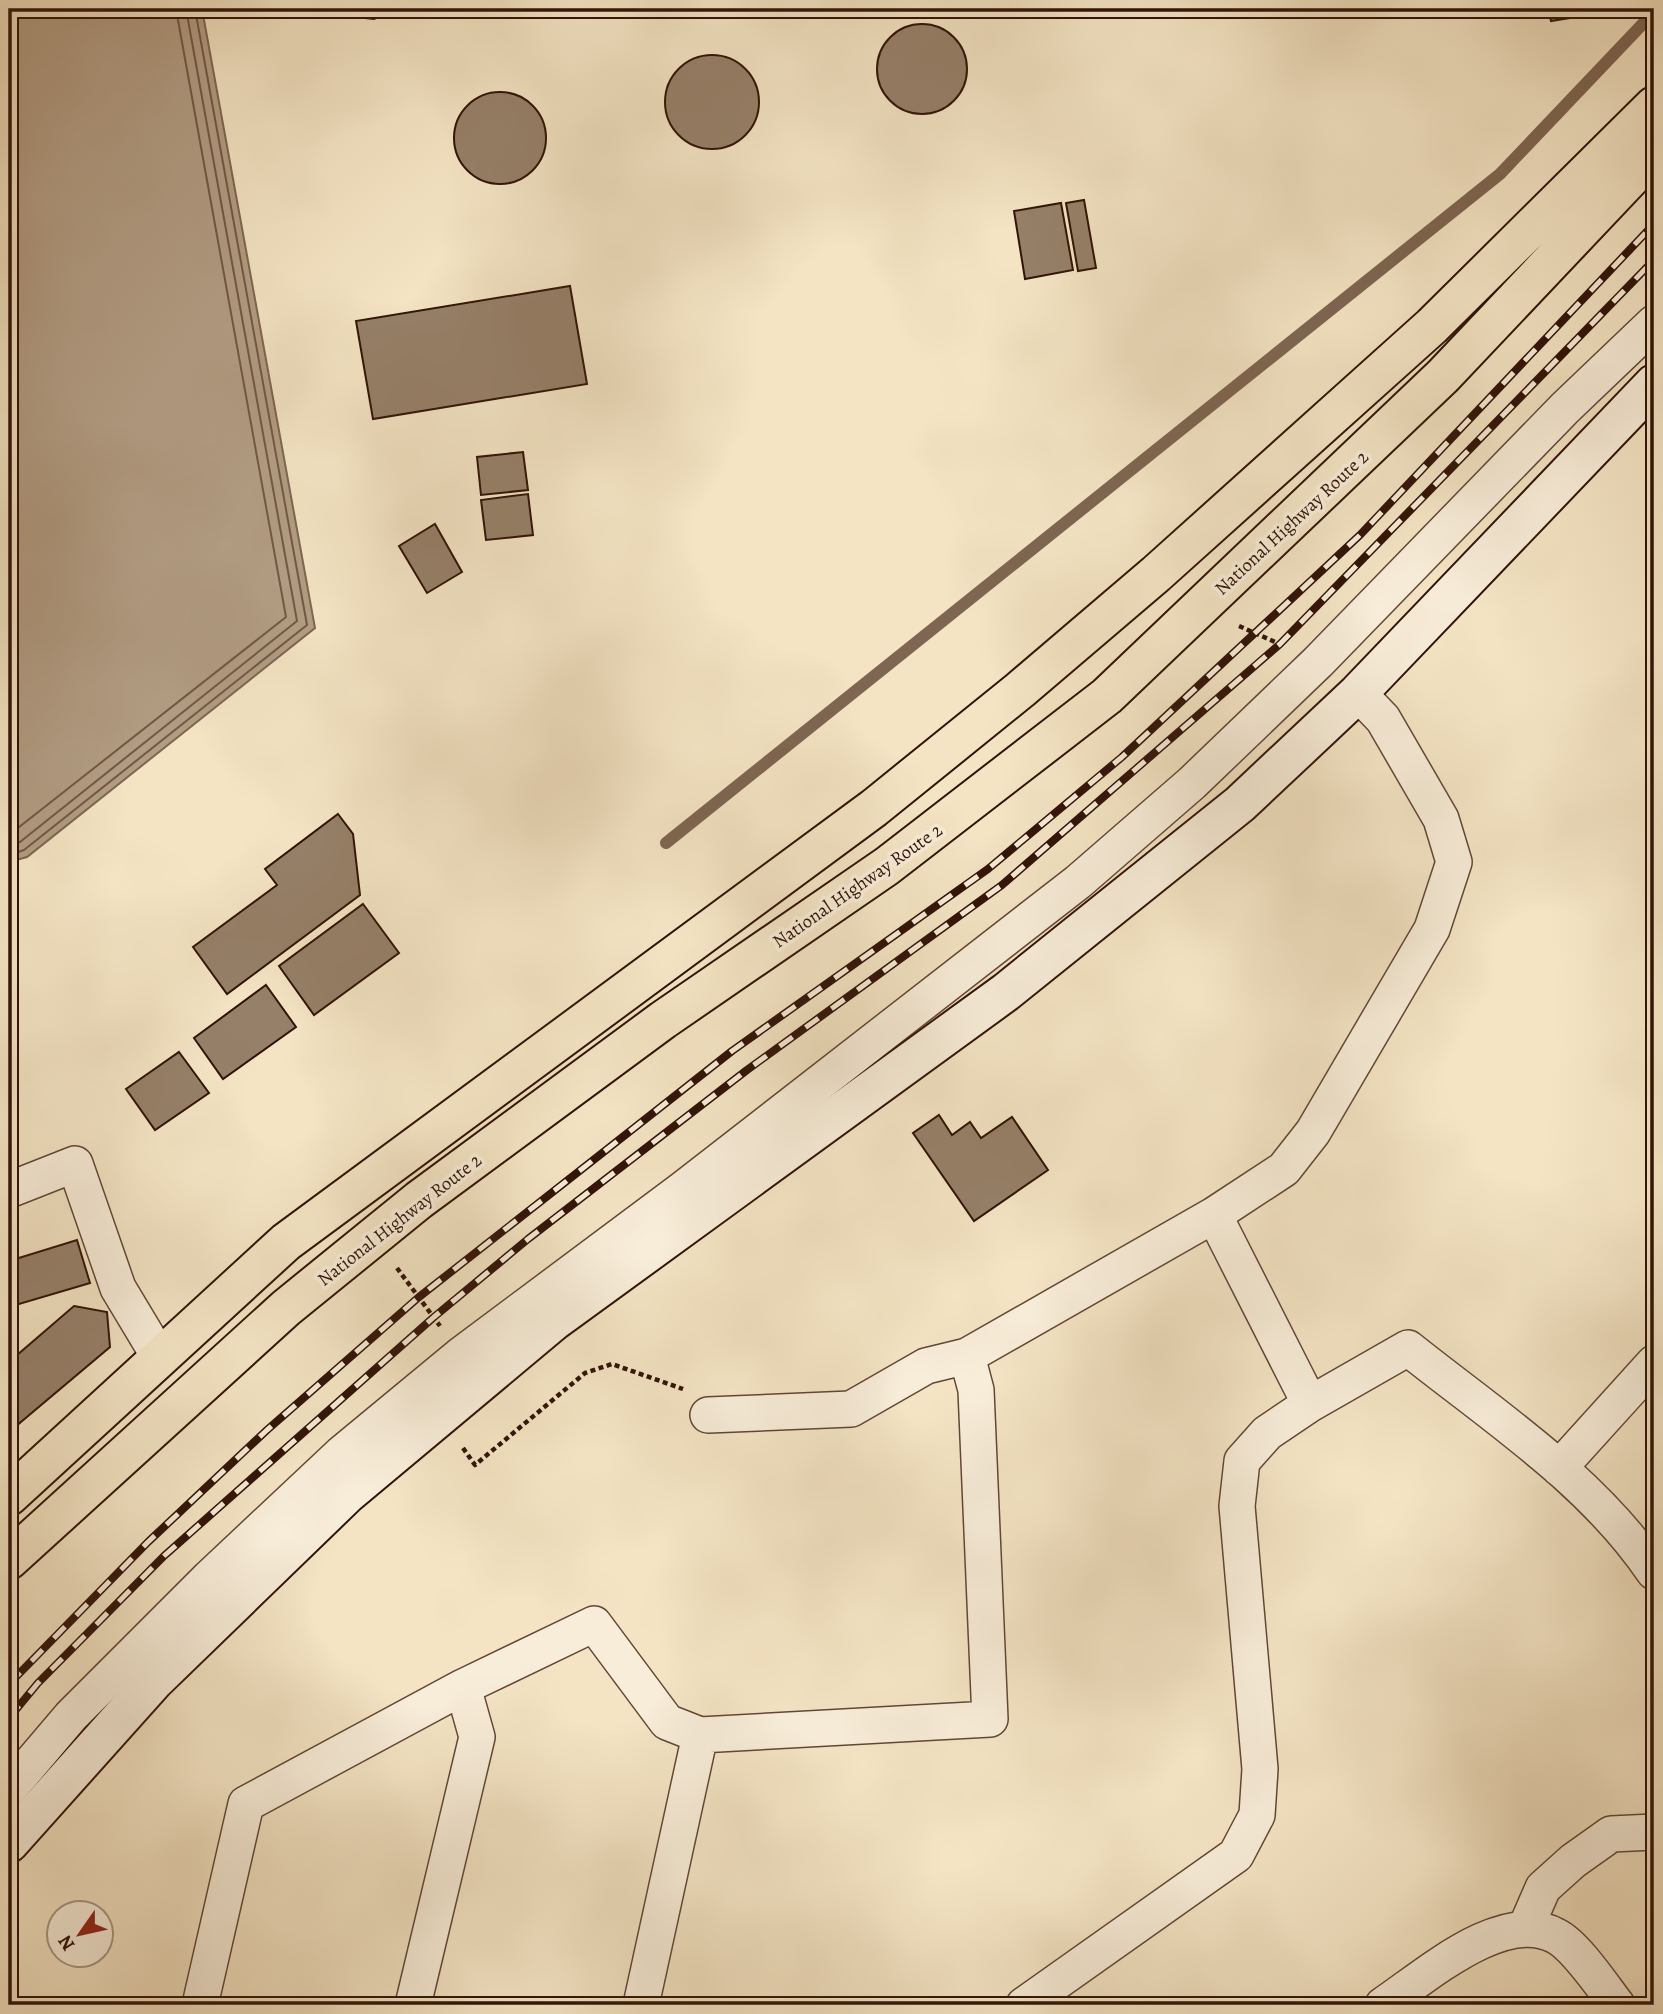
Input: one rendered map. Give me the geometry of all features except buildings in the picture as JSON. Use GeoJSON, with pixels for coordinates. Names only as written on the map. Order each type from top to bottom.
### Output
{"type":"FeatureCollection","features":[{"type":"Feature","properties":{"kind":"highway"},"geometry":{"type":"LineString","coordinates":[[9,1496],[286,1242],[874,808],[1020,690],[1156,573],[1432,326],[1654,106]]}},
{"type":"Feature","properties":{"kind":"highway","name":"National Highway Route 2"},"geometry":{"type":"LineString","coordinates":[[9,1560],[286,1308],[419,1200],[663,1020],[887,866],[1107,696],[1443,376],[1654,153]]}},
{"type":"Feature","properties":{"kind":"street"},"geometry":{"type":"LineString","coordinates":[[9,1789],[71,1716],[209,1578],[341,1454],[462,1354],[683,1189],[1078,882],[1192,783],[1318,662],[1565,408],[1654,323]]}},
{"type":"Feature","properties":{"kind":"street"},"geometry":{"type":"LineString","coordinates":[[9,1843],[154,1681],[346,1495],[554,1321],[1006,992],[1240,804],[1357,693],[1654,384]]}},
{"type":"Feature","properties":{"kind":"street"},"geometry":{"type":"LineString","coordinates":[[708,1415],[851,1409],[926,1366],[967,1356],[1214,1214],[1284,1169],[1313,1132],[1432,929],[1454,862],[1441,819],[1383,719],[1357,693]]}},
{"type":"Feature","properties":{"kind":"street"},"geometry":{"type":"LineString","coordinates":[[9,1190],[75,1164],[118,1288],[160,1358]]}},
{"type":"Feature","properties":{"kind":"street"},"geometry":{"type":"LineString","coordinates":[[1214,1214],[1310,1404]]}},
{"type":"Feature","properties":{"kind":"street"},"geometry":{"type":"LineString","coordinates":[[1024,2005],[1236,1856],[1257,1815],[1260,1769],[1237,1506],[1242,1461],[1266,1433],[1310,1404],[1408,1348],[1559,1468],[1631,1538],[1654,1572]]}},
{"type":"Feature","properties":{"kind":"street"},"geometry":{"type":"LineString","coordinates":[[200,2005],[246,1804],[463,1687],[594,1624],[667,1722],[700,1735],[990,1719],[976,1390],[967,1356]]}},
{"type":"Feature","properties":{"kind":"street"},"geometry":{"type":"LineString","coordinates":[[1559,1468],[1654,1363]]}},
{"type":"Feature","properties":{"kind":"street"},"geometry":{"type":"LineString","coordinates":[[413,2005],[477,1737],[463,1687]]}},
{"type":"Feature","properties":{"kind":"street"},"geometry":{"type":"LineString","coordinates":[[641,2005],[700,1735]]}},
{"type":"Feature","properties":{"kind":"street"},"geometry":{"type":"LineString","coordinates":[[1526,1927],[1543,1888],[1573,1861],[1611,1835],[1654,1832]]}},
{"type":"Feature","properties":{"kind":"street"},"geometry":{"type":"LineString","coordinates":[[1383,2005],[1479,1940],[1526,1927],[1557,1936],[1590,1969],[1616,2005]]}},
{"type":"Feature","properties":{"kind":"path"},"geometry":{"type":"LineString","coordinates":[[373,1238],[462,1354]]}},
{"type":"Feature","properties":{"kind":"path"},"geometry":{"type":"LineString","coordinates":[[439,1417],[475,1465],[585,1373],[612,1364],[694,1395],[708,1415]]}},
{"type":"Feature","properties":{"kind":"water"},"geometry":{"type":"Polygon","coordinates":[[[9,9],[202,9],[315,628],[27,857],[9,862],[9,9]]]}},
{"type":"Feature","properties":{"kind":"waterway"},"geometry":{"type":"LineString","coordinates":[[666,843],[1500,174],[1654,12]]}},
{"type":"Feature","properties":{"kind":"railway"},"geometry":{"type":"LineString","coordinates":[[9,1684],[148,1542],[267,1430],[419,1297],[732,1051],[988,869],[1122,757],[1360,535],[1654,224]]}},
{"type":"Feature","properties":{"kind":"railway"},"geometry":{"type":"LineString","coordinates":[[9,1718],[38,1683],[164,1556],[434,1317],[528,1239],[747,1070],[1002,885],[1280,644],[1654,260]]}}]}
